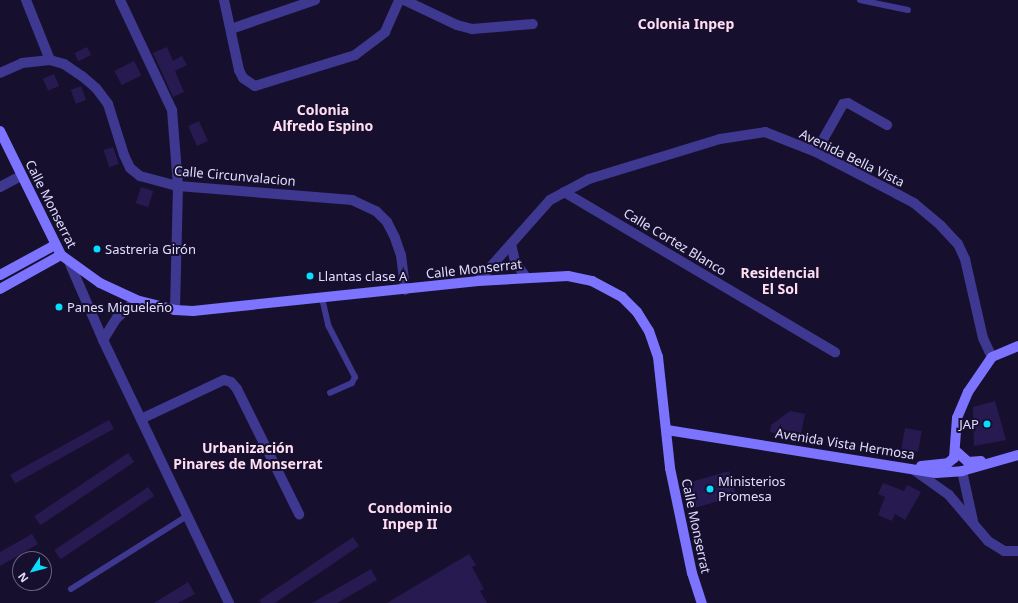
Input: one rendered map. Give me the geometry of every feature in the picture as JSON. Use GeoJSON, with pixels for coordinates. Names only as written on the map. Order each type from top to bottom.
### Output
{"type":"FeatureCollection","features":[{"type":"Feature","properties":{"kind":"street"},"geometry":{"type":"LineString","coordinates":[[26,0],[50,60]]}},
{"type":"Feature","properties":{"kind":"street"},"geometry":{"type":"LineString","coordinates":[[120,0],[172,110],[178,186],[175,310]]}},
{"type":"Feature","properties":{"kind":"street"},"geometry":{"type":"LineString","coordinates":[[224,0],[239,70],[243,78],[255,86],[355,55],[385,32],[399,0]]}},
{"type":"Feature","properties":{"kind":"street"},"geometry":{"type":"LineString","coordinates":[[231,30],[315,0]]}},
{"type":"Feature","properties":{"kind":"street"},"geometry":{"type":"LineString","coordinates":[[404,0],[456,26],[472,29],[534,24]]}},
{"type":"Feature","properties":{"kind":"street","name":"Calle Circunvalacion"},"geometry":{"type":"LineString","coordinates":[[0,74],[28,61],[50,60],[64,64],[82,76],[96,88],[108,104],[130,168],[140,176],[178,186],[352,200],[376,211],[387,222],[401,255],[405,290]]}},
{"type":"Feature","properties":{"kind":"street"},"geometry":{"type":"LineString","coordinates":[[816,152],[843,104],[848,103],[887,125]]}},
{"type":"Feature","properties":{"kind":"street","name":"Calle Monserrat"},"geometry":{"type":"LineString","coordinates":[[0,130],[61,255],[70,264],[100,283],[136,300],[175,310],[193,312],[478,281],[526,277],[568,276],[592,281],[622,297],[637,312],[649,331],[658,357],[670,468],[692,573],[702,603]]}},
{"type":"Feature","properties":{"kind":"street","name":"Avenida Bella Vista"},"geometry":{"type":"LineString","coordinates":[[478,281],[550,200],[588,179],[720,139],[765,132],[816,152],[914,203],[951,236],[967,264],[984,338],[992,357]]}},
{"type":"Feature","properties":{"kind":"street"},"geometry":{"type":"LineString","coordinates":[[0,187],[22,176]]}},
{"type":"Feature","properties":{"kind":"street","name":"Calle Cortez Blanco"},"geometry":{"type":"LineString","coordinates":[[564,192],[835,352]]}},
{"type":"Feature","properties":{"kind":"street"},"geometry":{"type":"LineString","coordinates":[[511,244],[515,262],[526,277]]}},
{"type":"Feature","properties":{"kind":"street"},"geometry":{"type":"LineString","coordinates":[[0,275],[55,245]]}},
{"type":"Feature","properties":{"kind":"street"},"geometry":{"type":"LineString","coordinates":[[0,289],[61,255]]}},
{"type":"Feature","properties":{"kind":"street"},"geometry":{"type":"LineString","coordinates":[[70,264],[103,340],[229,603]]}},
{"type":"Feature","properties":{"kind":"street"},"geometry":{"type":"LineString","coordinates":[[103,340],[117,318],[136,300]]}},
{"type":"Feature","properties":{"kind":"street"},"geometry":{"type":"LineString","coordinates":[[911,467],[948,463],[957,452],[957,418],[962,404],[978,374],[992,357],[1018,346]]}},
{"type":"Feature","properties":{"kind":"street"},"geometry":{"type":"LineString","coordinates":[[141,419],[224,380],[231,382],[237,389],[299,514]]}},
{"type":"Feature","properties":{"kind":"street","name":"Avenida Vista Hermosa"},"geometry":{"type":"LineString","coordinates":[[667,430],[936,472],[962,471],[1018,455]]}},
{"type":"Feature","properties":{"kind":"street"},"geometry":{"type":"LineString","coordinates":[[957,452],[968,462],[1002,459]]}},
{"type":"Feature","properties":{"kind":"street"},"geometry":{"type":"LineString","coordinates":[[911,467],[949,494],[973,524],[994,545],[1009,552],[1018,552]]}},
{"type":"Feature","properties":{"kind":"street"},"geometry":{"type":"LineString","coordinates":[[962,471],[973,524]]}},
{"type":"Feature","properties":{"kind":"lane"},"geometry":{"type":"LineString","coordinates":[[860,0],[908,10]]}},
{"type":"Feature","properties":{"kind":"lane"},"geometry":{"type":"LineString","coordinates":[[322,298],[328,325],[355,377],[352,383],[330,393]]}},
{"type":"Feature","properties":{"kind":"lane"},"geometry":{"type":"LineString","coordinates":[[71,589],[187,516]]}},
{"type":"Feature","properties":{"kind":"building"},"geometry":{"type":"Polygon","coordinates":[[[87,47],[91,55],[79,61],[75,53],[87,47]]]}},
{"type":"Feature","properties":{"kind":"building"},"geometry":{"type":"Polygon","coordinates":[[[167,47],[173,61],[182,56],[187,65],[175,71],[184,92],[173,97],[153,53],[167,47]]]}},
{"type":"Feature","properties":{"kind":"building"},"geometry":{"type":"Polygon","coordinates":[[[134,61],[141,75],[122,85],[114,71],[134,61]]]}},
{"type":"Feature","properties":{"kind":"building"},"geometry":{"type":"Polygon","coordinates":[[[54,74],[59,86],[48,91],[43,79],[54,74]]]}},
{"type":"Feature","properties":{"kind":"building"},"geometry":{"type":"Polygon","coordinates":[[[81,86],[86,100],[76,104],[71,90],[81,86]]]}},
{"type":"Feature","properties":{"kind":"building"},"geometry":{"type":"Polygon","coordinates":[[[199,121],[208,141],[197,146],[188,126],[199,121]]]}},
{"type":"Feature","properties":{"kind":"building"},"geometry":{"type":"Polygon","coordinates":[[[113,147],[119,164],[109,167],[104,150],[113,147]]]}},
{"type":"Feature","properties":{"kind":"building"},"geometry":{"type":"Polygon","coordinates":[[[141,187],[153,191],[148,207],[136,203],[141,187]]]}},
{"type":"Feature","properties":{"kind":"building","name":"JAP"},"geometry":{"type":"Polygon","coordinates":[[[995,401],[1006,440],[974,446],[973,407],[995,401]]]}},
{"type":"Feature","properties":{"kind":"building"},"geometry":{"type":"Polygon","coordinates":[[[790,411],[805,414],[800,438],[770,432],[771,425],[790,411]]]}},
{"type":"Feature","properties":{"kind":"building"},"geometry":{"type":"Polygon","coordinates":[[[109,420],[114,429],[15,484],[10,475],[109,420]]]}},
{"type":"Feature","properties":{"kind":"building"},"geometry":{"type":"Polygon","coordinates":[[[905,428],[922,431],[918,452],[901,449],[905,428]]]}},
{"type":"Feature","properties":{"kind":"building"},"geometry":{"type":"Polygon","coordinates":[[[128,453],[134,462],[40,525],[34,516],[128,453]]]}},
{"type":"Feature","properties":{"kind":"building","name":"Ministerios Promesa"},"geometry":{"type":"Polygon","coordinates":[[[729,471],[736,496],[693,508],[686,483],[729,471]]]}},
{"type":"Feature","properties":{"kind":"building"},"geometry":{"type":"Polygon","coordinates":[[[883,483],[904,491],[907,485],[921,492],[905,520],[895,514],[892,521],[878,515],[885,497],[878,494],[883,483]]]}},
{"type":"Feature","properties":{"kind":"building"},"geometry":{"type":"Polygon","coordinates":[[[148,487],[154,496],[60,559],[54,550],[148,487]]]}},
{"type":"Feature","properties":{"kind":"building"},"geometry":{"type":"Polygon","coordinates":[[[32,534],[38,544],[26,551],[12,551],[12,559],[0,566],[0,552],[32,534]]]}},
{"type":"Feature","properties":{"kind":"building"},"geometry":{"type":"Polygon","coordinates":[[[353,537],[359,546],[275,603],[261,603],[259,600],[353,537]]]}},
{"type":"Feature","properties":{"kind":"building"},"geometry":{"type":"Polygon","coordinates":[[[469,554],[476,565],[472,567],[484,589],[480,591],[487,603],[387,603],[469,554]]]}},
{"type":"Feature","properties":{"kind":"building"},"geometry":{"type":"Polygon","coordinates":[[[371,569],[377,580],[337,603],[312,603],[371,569]]]}},
{"type":"Feature","properties":{"kind":"building"},"geometry":{"type":"Polygon","coordinates":[[[188,582],[195,594],[178,603],[154,603],[188,582]]]}},
{"type":"Feature","properties":{"kind":"place","name":"Sastreria Girón"},"geometry":{"type":"Point","coordinates":[97,249]}},
{"type":"Feature","properties":{"kind":"place","name":"Llantas clase A"},"geometry":{"type":"Point","coordinates":[310,276]}},
{"type":"Feature","properties":{"kind":"place","name":"Panes Migueleño"},"geometry":{"type":"Point","coordinates":[59,307]}},
{"type":"Feature","properties":{"kind":"place","name":"JAP"},"geometry":{"type":"Point","coordinates":[987,424]}},
{"type":"Feature","properties":{"kind":"place","name":"Ministerios Promesa"},"geometry":{"type":"Point","coordinates":[710,489]}},
{"type":"Feature","properties":{"kind":"district","name":"Colonia Inpep"},"geometry":{"type":"Point","coordinates":[686,24]}},
{"type":"Feature","properties":{"kind":"district","name":"Colonia Alfredo Espino"},"geometry":{"type":"Point","coordinates":[323,118]}},
{"type":"Feature","properties":{"kind":"district","name":"Residencial El Sol"},"geometry":{"type":"Point","coordinates":[780,282]}},
{"type":"Feature","properties":{"kind":"district","name":"Urbanización Pinares de Monserrat"},"geometry":{"type":"Point","coordinates":[248,456]}},
{"type":"Feature","properties":{"kind":"district","name":"Condominio Inpep II"},"geometry":{"type":"Point","coordinates":[410,516]}}]}
